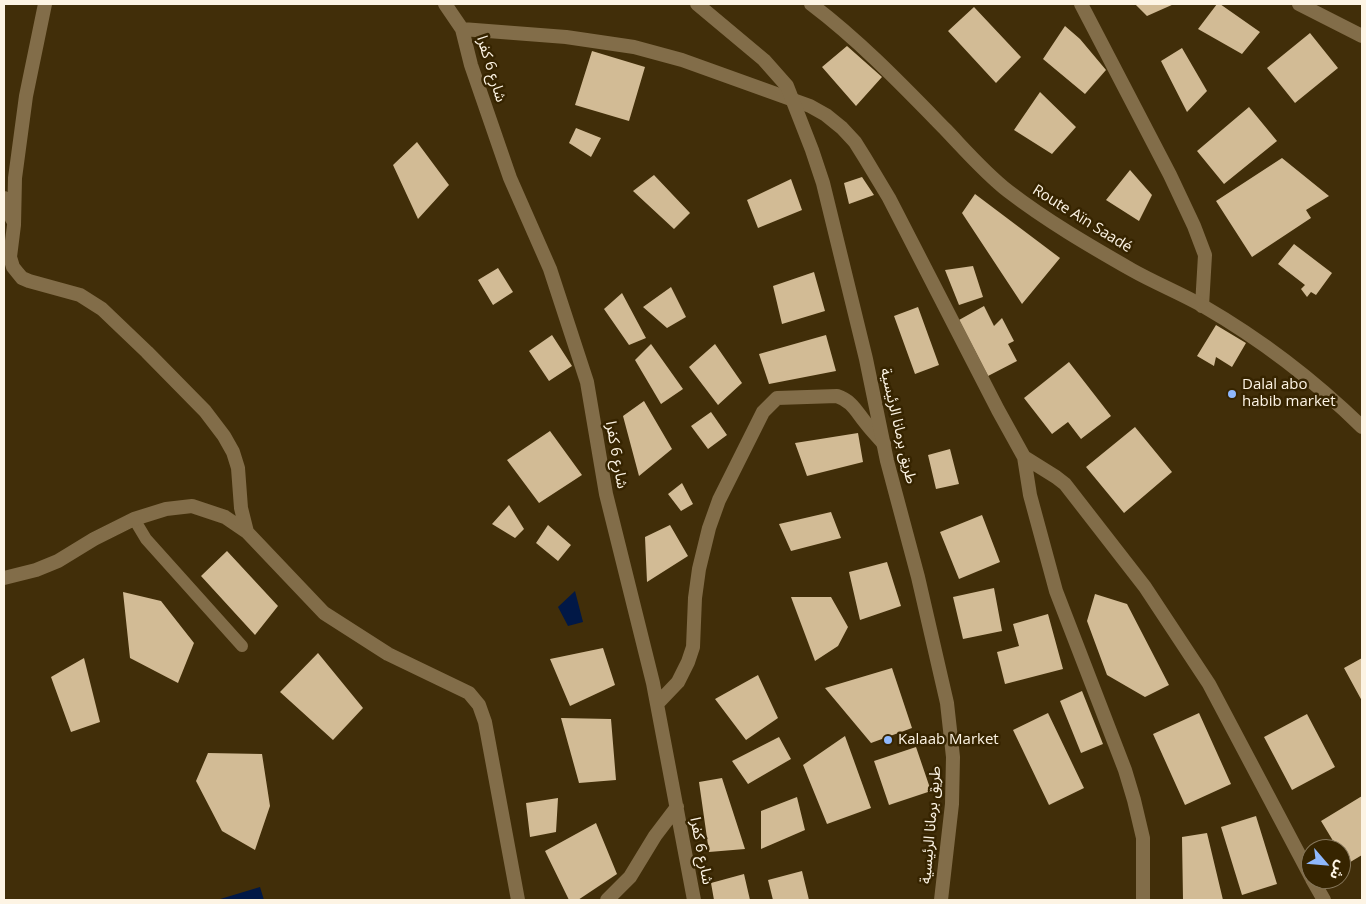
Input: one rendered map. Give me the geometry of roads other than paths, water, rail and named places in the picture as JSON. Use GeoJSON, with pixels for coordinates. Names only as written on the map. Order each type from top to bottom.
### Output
{"type":"FeatureCollection","features":[{"type":"Feature","properties":{"kind":"street"},"geometry":{"type":"LineString","coordinates":[[45,4],[26,96],[15,178],[14,225],[10,257],[13,267],[22,278],[29,282],[80,295],[102,309],[193,399],[224,436],[233,452],[238,468],[241,508],[247,532]]}},
{"type":"Feature","properties":{"kind":"street"},"geometry":{"type":"LineString","coordinates":[[445,4],[462,29],[566,37],[634,47],[682,60],[793,99],[826,115],[855,142],[889,198],[1024,457],[1030,495],[1056,591],[1134,800],[1143,838],[1143,900]]}},
{"type":"Feature","properties":{"kind":"street","name":"طريق برمانا الرئيسية"},"geometry":{"type":"LineString","coordinates":[[697,4],[764,60],[787,86],[823,183],[866,359],[884,444],[921,587],[947,703],[953,758],[952,804],[941,900]]}},
{"type":"Feature","properties":{"kind":"street","name":"Route Aïn Saadé"},"geometry":{"type":"LineString","coordinates":[[811,4],[839,25],[885,68],[1007,190],[1056,225],[1133,270],[1202,306],[1275,353],[1322,391],[1362,427]]}},
{"type":"Feature","properties":{"kind":"street"},"geometry":{"type":"LineString","coordinates":[[1081,4],[1170,175],[1194,226],[1205,255],[1202,306]]}},
{"type":"Feature","properties":{"kind":"street"},"geometry":{"type":"LineString","coordinates":[[1299,4],[1310,7],[1362,36]]}},
{"type":"Feature","properties":{"kind":"street","name":"شارع 6 كفرا"},"geometry":{"type":"LineString","coordinates":[[462,29],[471,65],[492,128],[510,178],[550,269],[587,382],[606,494],[657,704],[694,900]]}},
{"type":"Feature","properties":{"kind":"street"},"geometry":{"type":"LineString","coordinates":[[4,198],[14,225]]}},
{"type":"Feature","properties":{"kind":"street"},"geometry":{"type":"LineString","coordinates":[[657,704],[678,682],[688,662],[693,647],[695,598],[699,569],[709,528],[732,472],[763,412],[777,398],[837,396],[847,399],[852,404],[884,444]]}},
{"type":"Feature","properties":{"kind":"street"},"geometry":{"type":"LineString","coordinates":[[1024,457],[1065,484],[1145,587],[1209,684],[1301,857]]}},
{"type":"Feature","properties":{"kind":"street"},"geometry":{"type":"LineString","coordinates":[[4,578],[36,570],[58,561],[94,539],[134,519],[166,509],[192,506],[225,517],[247,532],[324,613],[388,654],[469,693],[479,704],[485,722],[518,900]]}},
{"type":"Feature","properties":{"kind":"street"},"geometry":{"type":"LineString","coordinates":[[607,900],[630,877],[655,836],[677,807]]}},
{"type":"Feature","properties":{"kind":"street"},"geometry":{"type":"LineString","coordinates":[[1318,889],[1324,900]]}},
{"type":"Feature","properties":{"kind":"lane"},"geometry":{"type":"LineString","coordinates":[[134,519],[146,540],[242,646]]}},
{"type":"Feature","properties":{"kind":"water"},"geometry":{"type":"Polygon","coordinates":[[[575,591],[583,622],[568,626],[558,607],[575,591]]]}},
{"type":"Feature","properties":{"kind":"water"},"geometry":{"type":"Polygon","coordinates":[[[260,887],[264,900],[217,900],[260,887]]]}},
{"type":"Feature","properties":{"kind":"place","name":"Dalal abo habib market"},"geometry":{"type":"Point","coordinates":[1232,394]}},
{"type":"Feature","properties":{"kind":"place","name":"Kalaab Market"},"geometry":{"type":"Point","coordinates":[888,740]}}]}
